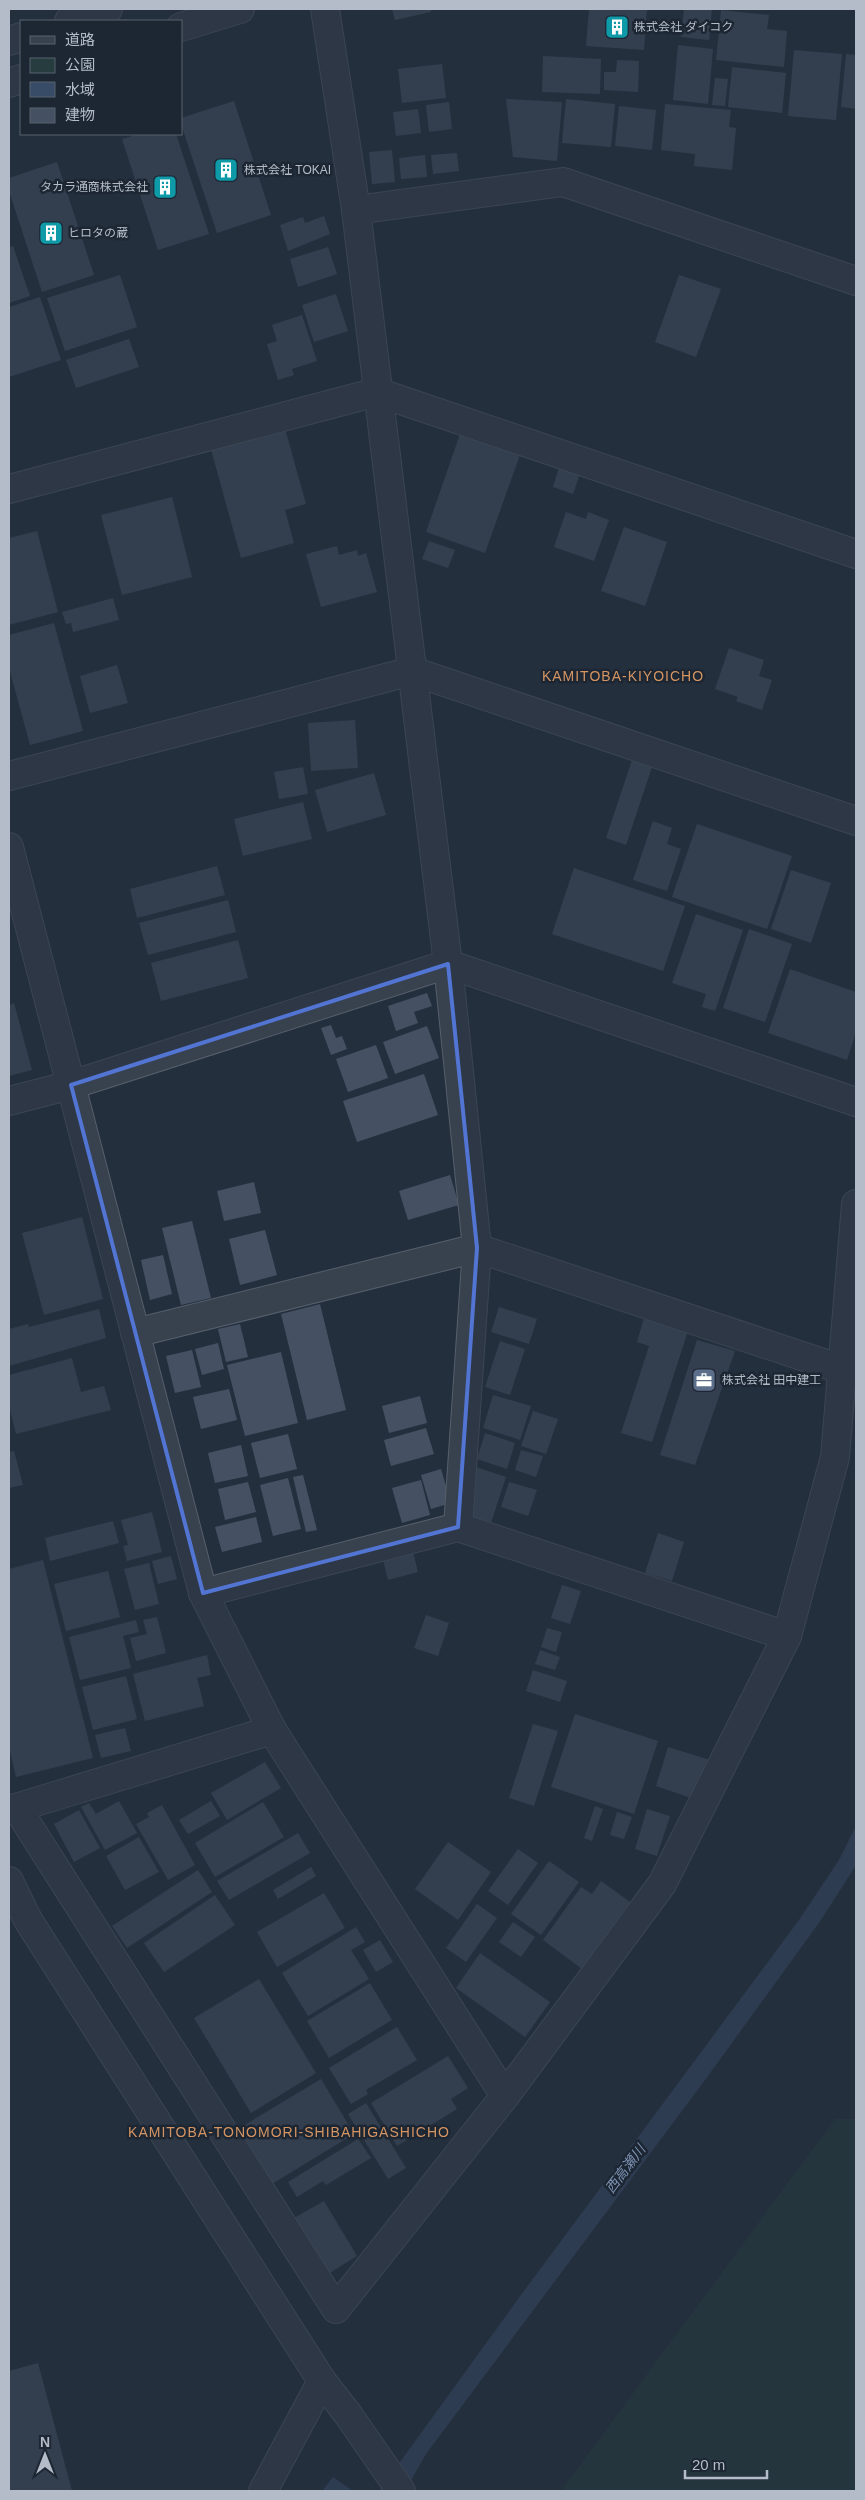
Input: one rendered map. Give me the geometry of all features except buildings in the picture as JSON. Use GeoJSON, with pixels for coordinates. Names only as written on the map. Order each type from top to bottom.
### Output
{"type":"FeatureCollection","features":[{"type":"Feature","properties":{"kind":"street"},"geometry":{"type":"LineString","coordinates":[[72,20],[108,9]]}},
{"type":"Feature","properties":{"kind":"street"},"geometry":{"type":"LineString","coordinates":[[182,25],[240,9]]}},
{"type":"Feature","properties":{"kind":"street"},"geometry":{"type":"LineString","coordinates":[[325,9],[356,210],[448,964],[477,1248],[458,1527]]}},
{"type":"Feature","properties":{"kind":"street"},"geometry":{"type":"LineString","coordinates":[[356,210],[562,182],[856,281]]}},
{"type":"Feature","properties":{"kind":"street"},"geometry":{"type":"LineString","coordinates":[[9,489],[377,392],[856,554]]}},
{"type":"Feature","properties":{"kind":"street"},"geometry":{"type":"LineString","coordinates":[[9,776],[412,670],[856,821]]}},
{"type":"Feature","properties":{"kind":"street"},"geometry":{"type":"LineString","coordinates":[[9,847],[203,1593],[272,1730],[505,2096]]}},
{"type":"Feature","properties":{"kind":"street"},"geometry":{"type":"LineString","coordinates":[[9,1101],[71,1085],[448,964],[856,1102]]}},
{"type":"Feature","properties":{"kind":"street"},"geometry":{"type":"LineString","coordinates":[[272,1730],[13,1809],[336,2309],[505,2096],[662,1884],[787,1636],[834,1457],[849,1365],[856,1204]]}},
{"type":"Feature","properties":{"kind":"street"},"geometry":{"type":"LineString","coordinates":[[135,1333],[477,1248],[849,1365]]}},
{"type":"Feature","properties":{"kind":"street"},"geometry":{"type":"LineString","coordinates":[[203,1593],[458,1527],[787,1636]]}},
{"type":"Feature","properties":{"kind":"street"},"geometry":{"type":"LineString","coordinates":[[9,1881],[33,1928],[322,2381],[347,2413],[401,2491]]}},
{"type":"Feature","properties":{"kind":"street"},"geometry":{"type":"LineString","coordinates":[[263,2491],[322,2381]]}},
{"type":"Feature","properties":{"kind":"highlighted area"},"geometry":{"type":"Polygon","coordinates":[[[448,964],[477,1248],[458,1527],[203,1593],[71,1085],[448,964]]]}},
{"type":"Feature","properties":{"kind":"green space"},"geometry":{"type":"Polygon","coordinates":[[[835,2119],[856,2119],[856,2491],[561,2491],[835,2119]]]}},
{"type":"Feature","properties":{"kind":"water","name":"西高瀬川"},"geometry":{"type":"Polygon","coordinates":[[[856,1826],[856,1865],[821,1920],[705,2080],[426,2454],[405,2491],[379,2491],[521,2295],[799,1920],[839,1860],[856,1826]]]}},
{"type":"Feature","properties":{"kind":"water"},"geometry":{"type":"Polygon","coordinates":[[[333,2477],[353,2491],[322,2491],[333,2477]]]}},
{"type":"Feature","properties":{"kind":"place","name":"株式会社 ダイコク"},"geometry":{"type":"Point","coordinates":[617,27]}},
{"type":"Feature","properties":{"kind":"place","name":"株式会社 TOKAI"},"geometry":{"type":"Point","coordinates":[226,170]}},
{"type":"Feature","properties":{"kind":"place","name":"タカラ通商株式会社"},"geometry":{"type":"Point","coordinates":[165,187]}},
{"type":"Feature","properties":{"kind":"place","name":"ヒロタの蔵"},"geometry":{"type":"Point","coordinates":[51,233]}},
{"type":"Feature","properties":{"kind":"place","name":"株式会社 田中建工"},"geometry":{"type":"Point","coordinates":[704,1380]}},
{"type":"Feature","properties":{"kind":"district","name":"KAMITOBA-KIYOICHO"},"geometry":{"type":"Point","coordinates":[623,676]}},
{"type":"Feature","properties":{"kind":"district","name":"KAMITOBA-TONOMORI-SHIBAHIGASHICHO"},"geometry":{"type":"Point","coordinates":[289,2132]}}]}
